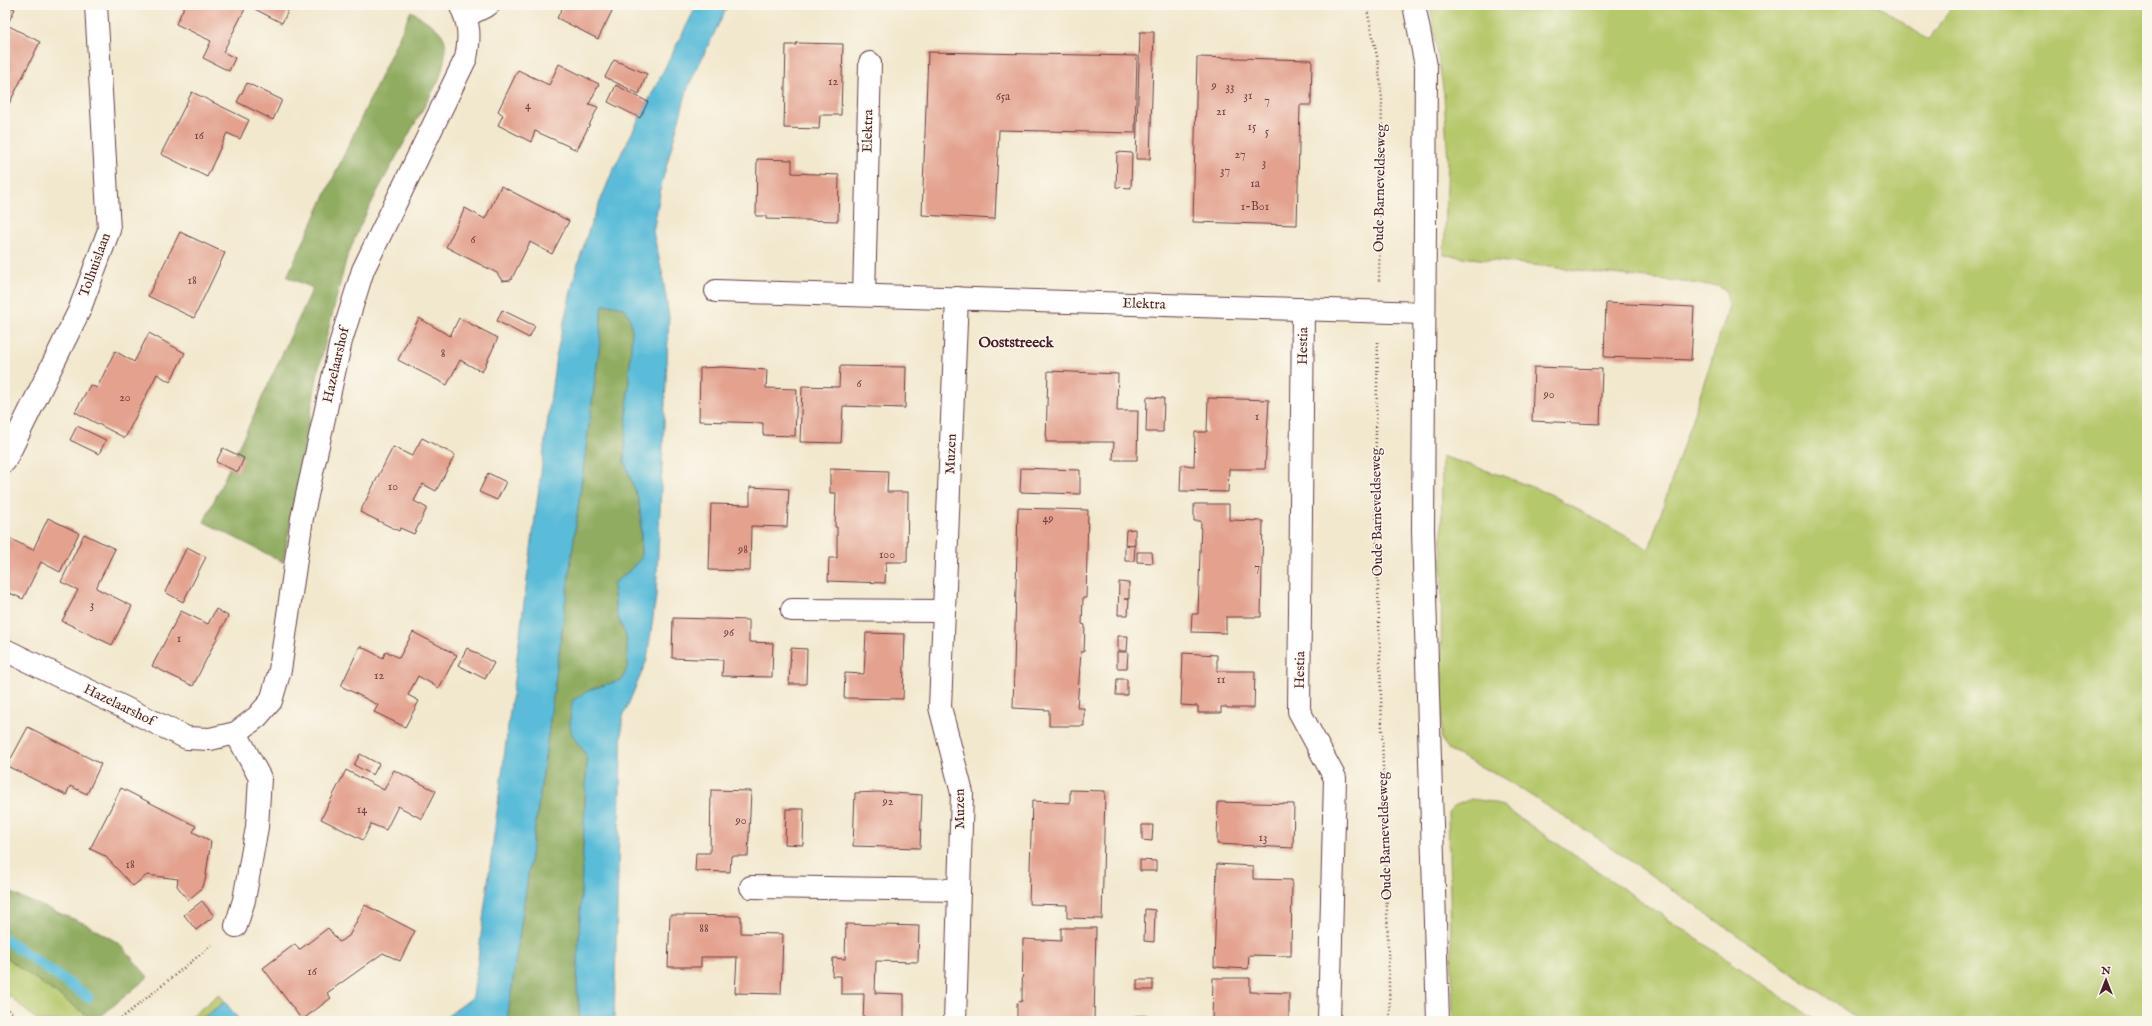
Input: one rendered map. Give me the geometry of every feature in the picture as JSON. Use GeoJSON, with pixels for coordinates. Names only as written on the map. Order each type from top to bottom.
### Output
{"type":"FeatureCollection","features":[{"type":"Feature","properties":{"kind":"street","name":"Tolhuislaan"},"geometry":{"type":"LineString","coordinates":[[5,461],[79,311],[109,230],[96,5]]}},
{"type":"Feature","properties":{"kind":"street"},"geometry":{"type":"LineString","coordinates":[[463,10],[488,5]]}},
{"type":"Feature","properties":{"kind":"street"},"geometry":{"type":"LineString","coordinates":[[1414,5],[1426,66],[1423,531],[1438,1021]]}},
{"type":"Feature","properties":{"kind":"street","name":"Hazelaarshof"},"geometry":{"type":"LineString","coordinates":[[5,650],[187,738],[210,739],[236,733],[257,717],[271,701],[280,670],[302,518],[341,341],[363,270],[466,58],[470,37],[463,10]]}},
{"type":"Feature","properties":{"kind":"street","name":"Elektra"},"geometry":{"type":"LineString","coordinates":[[864,295],[870,63]]}},
{"type":"Feature","properties":{"kind":"street","name":"Elektra"},"geometry":{"type":"LineString","coordinates":[[716,290],[1424,313]]}},
{"type":"Feature","properties":{"kind":"street","name":"Muzen"},"geometry":{"type":"LineString","coordinates":[[956,1021],[962,793],[940,707],[958,298]]}},
{"type":"Feature","properties":{"kind":"street","name":"Hestia"},"geometry":{"type":"LineString","coordinates":[[1303,309],[1299,711],[1335,778],[1329,1021]]}},
{"type":"Feature","properties":{"kind":"street"},"geometry":{"type":"LineString","coordinates":[[792,610],[944,611]]}},
{"type":"Feature","properties":{"kind":"street"},"geometry":{"type":"LineString","coordinates":[[236,733],[260,778],[257,827],[244,900],[236,926]]}},
{"type":"Feature","properties":{"kind":"street"},"geometry":{"type":"LineString","coordinates":[[751,887],[959,890]]}},
{"type":"Feature","properties":{"kind":"path","name":"Oude Barneveldseweg"},"geometry":{"type":"LineString","coordinates":[[1366,5],[1378,61],[1382,99],[1375,477],[1390,1021]]}},
{"type":"Feature","properties":{"kind":"path"},"geometry":{"type":"LineString","coordinates":[[118,1021],[236,926]]}},
{"type":"Feature","properties":{"kind":"path"},"geometry":{"type":"LineString","coordinates":[[5,1007],[20,1021]]}},
{"type":"Feature","properties":{"kind":"green space"},"geometry":{"type":"Polygon","coordinates":[[[1430,5],[1877,5],[1928,40],[1954,5],[2147,5],[2147,1021],[1861,1021],[1596,837],[1505,779],[1450,751],[1441,739],[1442,456],[1503,476],[1550,494],[1649,549],[1728,310],[1726,291],[1718,286],[1444,255],[1448,162],[1444,95],[1430,5]]]}},
{"type":"Feature","properties":{"kind":"green space"},"geometry":{"type":"Polygon","coordinates":[[[411,11],[433,26],[444,38],[446,45],[443,65],[439,80],[379,188],[359,228],[346,260],[319,367],[283,562],[204,522],[313,288],[287,277],[411,11]]]}},
{"type":"Feature","properties":{"kind":"green space"},"geometry":{"type":"Polygon","coordinates":[[[603,305],[617,306],[625,310],[630,318],[632,331],[624,460],[639,501],[641,520],[641,558],[630,570],[613,584],[616,613],[626,636],[628,666],[622,681],[591,689],[575,739],[586,751],[587,760],[577,983],[580,1021],[507,1021],[544,765],[600,342],[601,312],[603,305]]]}},
{"type":"Feature","properties":{"kind":"green space"},"geometry":{"type":"Polygon","coordinates":[[[1471,799],[1493,802],[1505,808],[1817,1021],[1453,1021],[1448,812],[1454,806],[1471,799]]]}},
{"type":"Feature","properties":{"kind":"green space"},"geometry":{"type":"Polygon","coordinates":[[[5,889],[22,898],[86,924],[120,944],[148,977],[95,1021],[5,957],[5,889]]]}},
{"type":"Feature","properties":{"kind":"green space"},"geometry":{"type":"Polygon","coordinates":[[[5,957],[95,1021],[38,1021],[5,992],[5,957]]]}},
{"type":"Feature","properties":{"kind":"green space"},"geometry":{"type":"Polygon","coordinates":[[[219,994],[225,1002],[198,1021],[186,1021],[219,994]]]}},
{"type":"Feature","properties":{"kind":"water"},"geometry":{"type":"Polygon","coordinates":[[[697,5],[728,5],[688,87],[662,182],[653,232],[662,272],[669,317],[656,596],[647,660],[622,719],[614,1021],[580,1021],[577,983],[587,760],[583,750],[573,736],[570,726],[573,700],[591,689],[622,680],[628,666],[626,636],[616,613],[613,584],[630,570],[641,558],[641,520],[639,501],[624,460],[632,331],[631,324],[628,313],[621,307],[603,305],[601,312],[600,342],[544,765],[507,1021],[441,1021],[473,997],[556,356],[576,270],[589,229],[613,170],[697,5]]]}},
{"type":"Feature","properties":{"kind":"water"},"geometry":{"type":"Polygon","coordinates":[[[225,1002],[240,1021],[198,1021],[225,1002]]]}},
{"type":"Feature","properties":{"kind":"building"},"geometry":{"type":"Polygon","coordinates":[[[5,5],[15,9],[7,25],[40,42],[5,112],[5,5]]]}},
{"type":"Feature","properties":{"kind":"building"},"geometry":{"type":"Polygon","coordinates":[[[185,5],[247,5],[223,52],[235,58],[229,71],[203,58],[211,41],[176,24],[185,5]]]}},
{"type":"Feature","properties":{"kind":"building"},"geometry":{"type":"Polygon","coordinates":[[[247,5],[291,5],[282,23],[247,5]]]}},
{"type":"Feature","properties":{"kind":"building"},"geometry":{"type":"Polygon","coordinates":[[[564,5],[615,5],[598,39],[557,18],[564,5]]]}},
{"type":"Feature","properties":{"kind":"building"},"geometry":{"type":"Polygon","coordinates":[[[1140,32],[1154,32],[1150,159],[1136,159],[1140,32]]]}},
{"type":"Feature","properties":{"kind":"building"},"geometry":{"type":"Polygon","coordinates":[[[796,43],[843,44],[841,115],[820,115],[819,129],[784,128],[786,45],[796,45],[796,43]]]}},
{"type":"Feature","properties":{"kind":"building"},"geometry":{"type":"Polygon","coordinates":[[[928,52],[1137,56],[1135,133],[999,130],[995,219],[922,215],[928,52]]]}},
{"type":"Feature","properties":{"kind":"building"},"geometry":{"type":"Polygon","coordinates":[[[1197,57],[1312,60],[1311,105],[1300,105],[1297,225],[1193,222],[1197,57]]]}},
{"type":"Feature","properties":{"kind":"building"},"geometry":{"type":"Polygon","coordinates":[[[614,60],[647,74],[639,94],[605,77],[614,60]]]}},
{"type":"Feature","properties":{"kind":"building"},"geometry":{"type":"Polygon","coordinates":[[[559,64],[599,84],[589,104],[598,107],[577,150],[535,131],[531,142],[498,125],[503,115],[498,111],[518,70],[549,85],[559,64]]]}},
{"type":"Feature","properties":{"kind":"building"},"geometry":{"type":"Polygon","coordinates":[[[247,83],[282,100],[273,120],[237,102],[247,83]]]}},
{"type":"Feature","properties":{"kind":"building"},"geometry":{"type":"Polygon","coordinates":[[[616,85],[648,102],[640,118],[608,102],[616,85]]]}},
{"type":"Feature","properties":{"kind":"building"},"geometry":{"type":"Polygon","coordinates":[[[192,92],[249,120],[240,139],[227,133],[207,177],[161,154],[192,92]]]}},
{"type":"Feature","properties":{"kind":"building"},"geometry":{"type":"Polygon","coordinates":[[[1117,152],[1132,153],[1131,188],[1116,187],[1117,152]]]}},
{"type":"Feature","properties":{"kind":"building"},"geometry":{"type":"Polygon","coordinates":[[[757,159],[792,160],[792,173],[839,175],[838,221],[766,219],[766,216],[756,216],[757,159]]]}},
{"type":"Feature","properties":{"kind":"building"},"geometry":{"type":"Polygon","coordinates":[[[501,186],[569,221],[552,254],[530,242],[511,280],[502,281],[497,273],[446,247],[465,208],[485,219],[501,186]]]}},
{"type":"Feature","properties":{"kind":"building"},"geometry":{"type":"Polygon","coordinates":[[[180,232],[225,253],[194,318],[148,296],[180,232]]]}},
{"type":"Feature","properties":{"kind":"building"},"geometry":{"type":"Polygon","coordinates":[[[1606,303],[1694,307],[1691,360],[1604,357],[1606,303]]]}},
{"type":"Feature","properties":{"kind":"building"},"geometry":{"type":"Polygon","coordinates":[[[502,310],[535,326],[529,338],[497,321],[502,310]]]}},
{"type":"Feature","properties":{"kind":"building"},"geometry":{"type":"Polygon","coordinates":[[[419,318],[450,336],[459,318],[498,338],[482,372],[460,360],[447,385],[398,360],[419,318]]]}},
{"type":"Feature","properties":{"kind":"building"},"geometry":{"type":"Polygon","coordinates":[[[149,333],[185,353],[170,382],[157,374],[125,438],[75,412],[90,385],[97,388],[115,351],[134,362],[149,333]]]}},
{"type":"Feature","properties":{"kind":"building"},"geometry":{"type":"Polygon","coordinates":[[[840,366],[906,367],[905,408],[843,406],[841,443],[800,442],[802,386],[839,387],[840,366]]]}},
{"type":"Feature","properties":{"kind":"building"},"geometry":{"type":"Polygon","coordinates":[[[723,367],[767,370],[766,388],[797,389],[795,436],[763,435],[763,423],[699,421],[700,368],[723,367]]]}},
{"type":"Feature","properties":{"kind":"building"},"geometry":{"type":"Polygon","coordinates":[[[1534,367],[1602,369],[1600,424],[1532,421],[1534,367]]]}},
{"type":"Feature","properties":{"kind":"building"},"geometry":{"type":"Polygon","coordinates":[[[1048,371],[1118,374],[1117,411],[1138,411],[1137,460],[1113,460],[1114,442],[1046,442],[1048,371]]]}},
{"type":"Feature","properties":{"kind":"building"},"geometry":{"type":"Polygon","coordinates":[[[1147,397],[1164,398],[1163,432],[1146,432],[1147,397]]]}},
{"type":"Feature","properties":{"kind":"building"},"geometry":{"type":"Polygon","coordinates":[[[1208,398],[1269,400],[1265,469],[1229,469],[1228,492],[1180,491],[1181,465],[1194,466],[1195,432],[1207,432],[1208,398]]]}},
{"type":"Feature","properties":{"kind":"building"},"geometry":{"type":"Polygon","coordinates":[[[77,426],[106,440],[99,454],[70,440],[77,426]]]}},
{"type":"Feature","properties":{"kind":"building"},"geometry":{"type":"Polygon","coordinates":[[[422,438],[455,455],[436,491],[423,484],[414,501],[427,508],[414,534],[400,528],[399,531],[360,512],[393,447],[412,456],[422,438]]]}},
{"type":"Feature","properties":{"kind":"building"},"geometry":{"type":"Polygon","coordinates":[[[223,448],[244,458],[238,472],[216,462],[223,448]]]}},
{"type":"Feature","properties":{"kind":"building"},"geometry":{"type":"Polygon","coordinates":[[[1021,468],[1080,470],[1080,494],[1020,492],[1021,468]]]}},
{"type":"Feature","properties":{"kind":"building"},"geometry":{"type":"Polygon","coordinates":[[[830,469],[888,471],[887,492],[908,492],[907,562],[886,562],[885,583],[828,581],[829,558],[837,558],[837,527],[835,527],[836,493],[830,493],[830,469]]]}},
{"type":"Feature","properties":{"kind":"building"},"geometry":{"type":"Polygon","coordinates":[[[488,473],[506,482],[497,500],[479,492],[488,473]]]}},
{"type":"Feature","properties":{"kind":"building"},"geometry":{"type":"Polygon","coordinates":[[[750,487],[789,489],[787,527],[751,526],[750,571],[709,570],[711,504],[750,505],[750,487]]]}},
{"type":"Feature","properties":{"kind":"building"},"geometry":{"type":"Polygon","coordinates":[[[1194,504],[1229,504],[1229,520],[1263,521],[1261,617],[1226,617],[1226,633],[1191,632],[1192,614],[1198,614],[1201,521],[1194,521],[1194,504]]]}},
{"type":"Feature","properties":{"kind":"building"},"geometry":{"type":"Polygon","coordinates":[[[1018,508],[1088,510],[1086,598],[1083,598],[1082,624],[1085,625],[1084,652],[1081,652],[1077,708],[1084,708],[1084,726],[1049,726],[1049,710],[1013,708],[1018,508]]]}},
{"type":"Feature","properties":{"kind":"building"},"geometry":{"type":"Polygon","coordinates":[[[48,518],[79,533],[60,572],[41,562],[23,599],[5,591],[5,536],[33,550],[48,518]]]}},
{"type":"Feature","properties":{"kind":"building"},"geometry":{"type":"Polygon","coordinates":[[[1135,529],[1135,545],[1125,544],[1126,530],[1135,529]]]}},
{"type":"Feature","properties":{"kind":"building"},"geometry":{"type":"Polygon","coordinates":[[[84,534],[115,549],[96,588],[132,606],[112,645],[62,621],[78,590],[61,582],[84,534]]]}},
{"type":"Feature","properties":{"kind":"building"},"geometry":{"type":"Polygon","coordinates":[[[1125,545],[1135,546],[1134,561],[1125,561],[1125,545]]]}},
{"type":"Feature","properties":{"kind":"building"},"geometry":{"type":"Polygon","coordinates":[[[187,547],[206,557],[183,602],[165,592],[187,547]]]}},
{"type":"Feature","properties":{"kind":"building"},"geometry":{"type":"Polygon","coordinates":[[[1137,552],[1152,552],[1153,563],[1137,562],[1137,552]]]}},
{"type":"Feature","properties":{"kind":"building"},"geometry":{"type":"Polygon","coordinates":[[[1119,582],[1129,583],[1128,615],[1118,615],[1119,582]]]}},
{"type":"Feature","properties":{"kind":"building"},"geometry":{"type":"Polygon","coordinates":[[[216,609],[228,616],[193,686],[152,666],[181,611],[208,624],[216,609]]]}},
{"type":"Feature","properties":{"kind":"building"},"geometry":{"type":"Polygon","coordinates":[[[673,618],[749,620],[749,642],[773,643],[772,677],[722,676],[723,660],[672,658],[673,618]]]}},
{"type":"Feature","properties":{"kind":"building"},"geometry":{"type":"Polygon","coordinates":[[[413,632],[457,655],[439,688],[418,676],[408,695],[419,701],[405,727],[374,712],[378,705],[341,686],[360,646],[383,658],[386,651],[399,658],[413,632]]]}},
{"type":"Feature","properties":{"kind":"building"},"geometry":{"type":"Polygon","coordinates":[[[866,633],[905,634],[903,699],[844,698],[845,673],[864,674],[866,633]]]}},
{"type":"Feature","properties":{"kind":"building"},"geometry":{"type":"Polygon","coordinates":[[[1118,636],[1128,636],[1127,651],[1118,651],[1118,636]]]}},
{"type":"Feature","properties":{"kind":"building"},"geometry":{"type":"Polygon","coordinates":[[[467,648],[494,663],[485,679],[458,665],[467,648]]]}},
{"type":"Feature","properties":{"kind":"building"},"geometry":{"type":"Polygon","coordinates":[[[791,648],[807,649],[806,684],[789,684],[791,648]]]}},
{"type":"Feature","properties":{"kind":"building"},"geometry":{"type":"Polygon","coordinates":[[[1117,652],[1128,652],[1127,668],[1117,668],[1117,652]]]}},
{"type":"Feature","properties":{"kind":"building"},"geometry":{"type":"Polygon","coordinates":[[[1183,653],[1217,655],[1217,671],[1255,671],[1254,708],[1221,707],[1221,713],[1198,713],[1198,706],[1181,705],[1183,653]]]}},
{"type":"Feature","properties":{"kind":"building"},"geometry":{"type":"Polygon","coordinates":[[[1117,679],[1127,679],[1127,695],[1116,695],[1117,679]]]}},
{"type":"Feature","properties":{"kind":"building"},"geometry":{"type":"Polygon","coordinates":[[[28,727],[101,764],[87,794],[70,786],[66,795],[7,766],[28,727]]]}},
{"type":"Feature","properties":{"kind":"building"},"geometry":{"type":"Polygon","coordinates":[[[360,754],[379,764],[373,775],[354,765],[360,754]]]}},
{"type":"Feature","properties":{"kind":"building"},"geometry":{"type":"Polygon","coordinates":[[[346,770],[384,790],[394,770],[436,791],[422,819],[398,806],[386,830],[371,824],[363,840],[321,819],[346,770]]]}},
{"type":"Feature","properties":{"kind":"building"},"geometry":{"type":"Polygon","coordinates":[[[121,788],[196,826],[193,832],[211,841],[205,881],[200,890],[188,900],[177,886],[178,879],[147,875],[133,886],[105,856],[90,849],[121,788]]]}},
{"type":"Feature","properties":{"kind":"building"},"geometry":{"type":"Polygon","coordinates":[[[711,790],[751,791],[748,856],[731,856],[730,872],[695,871],[696,853],[710,853],[711,790]]]}},
{"type":"Feature","properties":{"kind":"building"},"geometry":{"type":"Polygon","coordinates":[[[1070,790],[1105,791],[1102,919],[1067,918],[1067,905],[1029,904],[1032,801],[1070,803],[1070,790]]]}},
{"type":"Feature","properties":{"kind":"building"},"geometry":{"type":"Polygon","coordinates":[[[878,792],[922,795],[920,848],[853,846],[855,793],[878,792]]]}},
{"type":"Feature","properties":{"kind":"building"},"geometry":{"type":"Polygon","coordinates":[[[1218,802],[1294,804],[1293,848],[1217,844],[1218,802]]]}},
{"type":"Feature","properties":{"kind":"building"},"geometry":{"type":"Polygon","coordinates":[[[786,809],[804,809],[803,845],[785,844],[786,809]]]}},
{"type":"Feature","properties":{"kind":"building"},"geometry":{"type":"Polygon","coordinates":[[[1142,825],[1153,825],[1152,841],[1142,840],[1142,825]]]}},
{"type":"Feature","properties":{"kind":"building"},"geometry":{"type":"Polygon","coordinates":[[[1140,860],[1156,861],[1156,871],[1140,871],[1140,860]]]}},
{"type":"Feature","properties":{"kind":"building"},"geometry":{"type":"Polygon","coordinates":[[[1217,864],[1253,866],[1253,879],[1292,880],[1291,956],[1249,955],[1248,969],[1214,967],[1217,864]]]}},
{"type":"Feature","properties":{"kind":"building"},"geometry":{"type":"Polygon","coordinates":[[[202,901],[214,916],[196,930],[184,915],[202,901]]]}},
{"type":"Feature","properties":{"kind":"building"},"geometry":{"type":"Polygon","coordinates":[[[365,905],[415,931],[400,961],[383,953],[327,993],[331,998],[302,1020],[263,968],[295,944],[299,950],[328,928],[339,942],[349,936],[365,905]]]}},
{"type":"Feature","properties":{"kind":"building"},"geometry":{"type":"Polygon","coordinates":[[[1145,909],[1155,910],[1154,942],[1144,941],[1145,909]]]}},
{"type":"Feature","properties":{"kind":"building"},"geometry":{"type":"Polygon","coordinates":[[[670,915],[741,916],[741,933],[783,934],[781,994],[735,993],[737,957],[701,957],[701,967],[668,967],[670,915]]]}},
{"type":"Feature","properties":{"kind":"building"},"geometry":{"type":"Polygon","coordinates":[[[846,924],[919,926],[918,962],[876,961],[875,993],[904,994],[904,1021],[863,1021],[864,994],[841,994],[841,976],[832,976],[833,958],[845,959],[846,924]]]}},
{"type":"Feature","properties":{"kind":"building"},"geometry":{"type":"Polygon","coordinates":[[[1061,928],[1096,928],[1094,1021],[1017,1021],[1017,1003],[1022,1001],[1023,939],[1061,941],[1061,928]]]}},
{"type":"Feature","properties":{"kind":"building"},"geometry":{"type":"Polygon","coordinates":[[[1213,978],[1250,978],[1250,992],[1289,993],[1289,1021],[1212,1021],[1213,978]]]}},
{"type":"Feature","properties":{"kind":"building"},"geometry":{"type":"Polygon","coordinates":[[[1137,980],[1153,980],[1153,990],[1137,990],[1137,980]]]}},
{"type":"Feature","properties":{"kind":"building"},"geometry":{"type":"Polygon","coordinates":[[[1137,1016],[1148,1016],[1148,1021],[1137,1021],[1137,1016]]]}},
{"type":"Feature","properties":{"kind":"waterway"},"geometry":{"type":"LineString","coordinates":[[5,939],[88,997]]}},
{"type":"Feature","properties":{"kind":"district","name":"Ooststreeck"},"geometry":{"type":"Point","coordinates":[1016,342]}}]}
